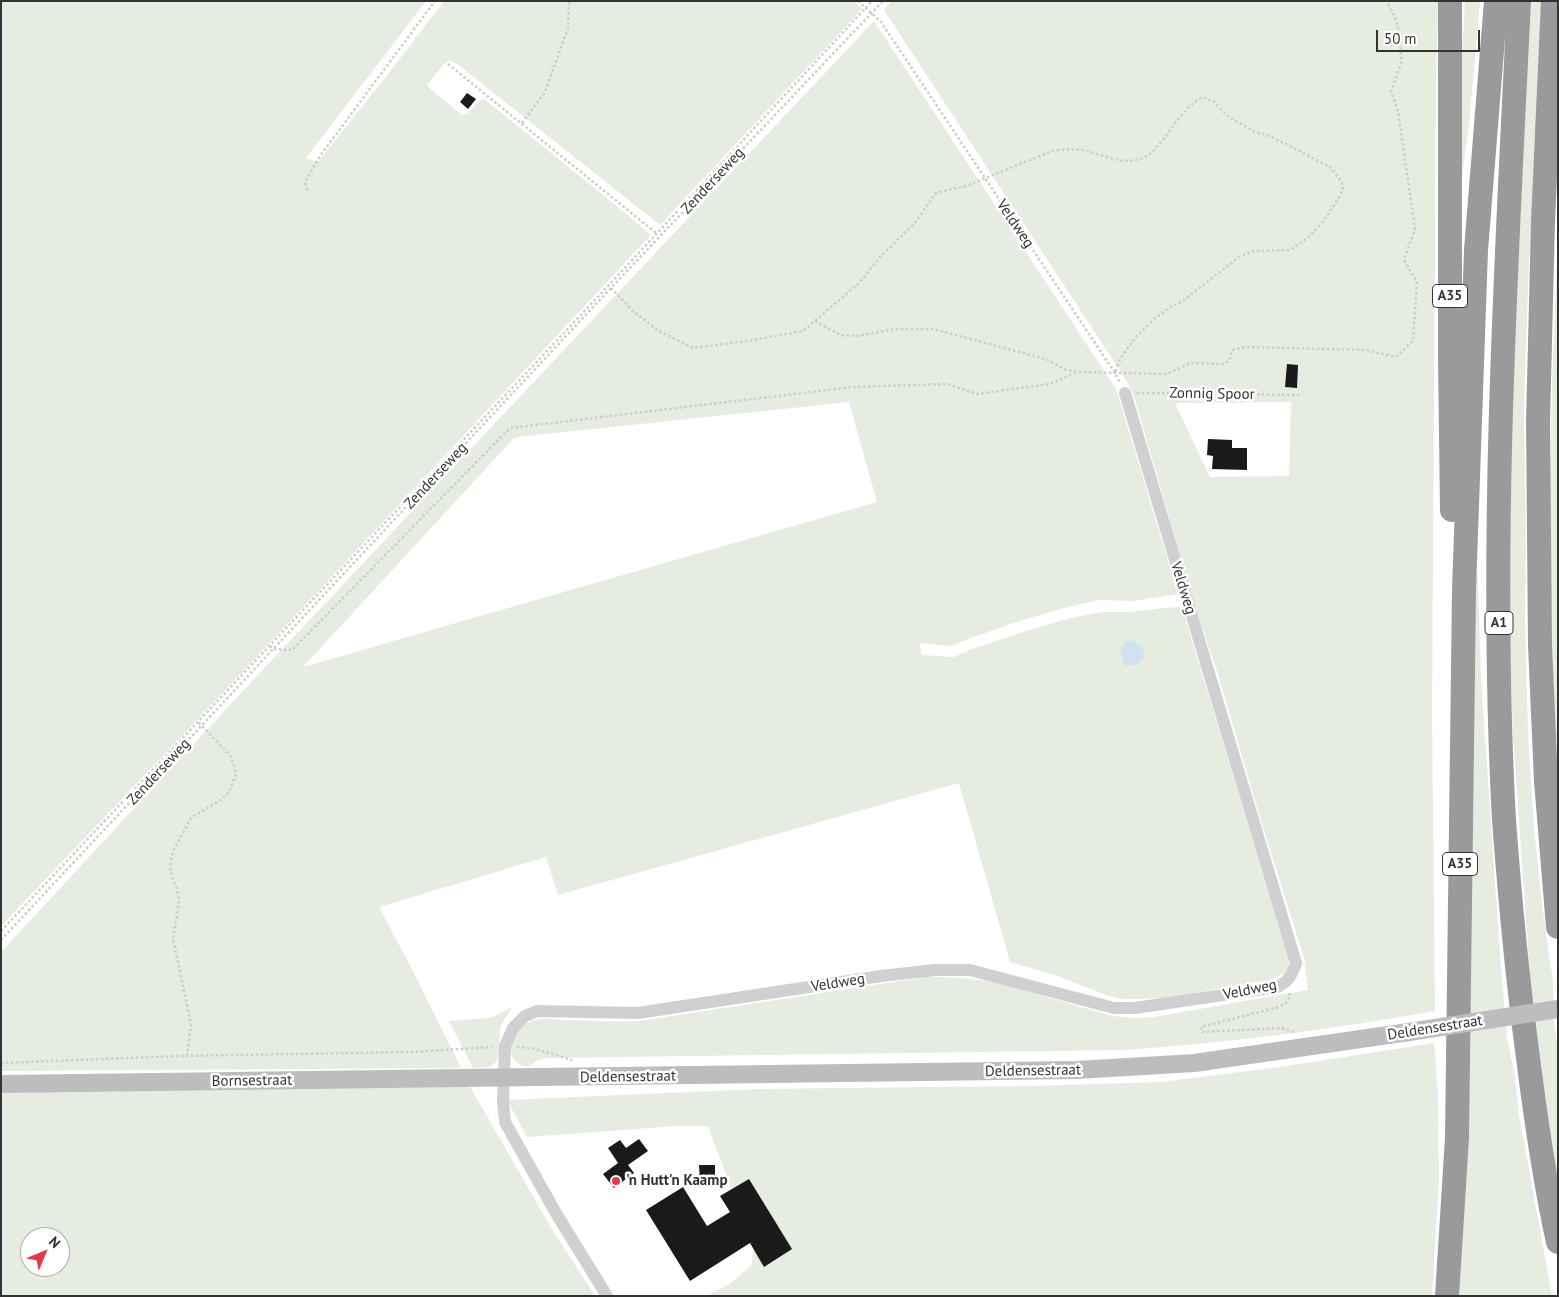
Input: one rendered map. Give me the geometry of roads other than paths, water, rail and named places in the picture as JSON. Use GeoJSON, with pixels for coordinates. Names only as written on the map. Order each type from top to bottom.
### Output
{"type":"FeatureCollection","features":[{"type":"Feature","properties":{"kind":"highway","name":"A35"},"geometry":{"type":"LineString","coordinates":[[1450,1],[1452,544],[1464,590]]}},
{"type":"Feature","properties":{"kind":"highway","name":"A35"},"geometry":{"type":"LineString","coordinates":[[1447,1296],[1457,1138],[1464,590],[1476,250],[1496,1]]}},
{"type":"Feature","properties":{"kind":"highway","name":"A1"},"geometry":{"type":"LineString","coordinates":[[1519,1],[1504,295],[1500,435],[1498,656],[1502,784],[1516,968],[1532,1086],[1558,1242]]}},
{"type":"Feature","properties":{"kind":"highway"},"geometry":{"type":"LineString","coordinates":[[1553,1],[1543,222],[1538,422],[1540,645],[1546,781],[1558,928]]}},
{"type":"Feature","properties":{"kind":"street","name":"Veldweg"},"geometry":{"type":"LineString","coordinates":[[607,1296],[556,1215],[505,1122],[503,1079],[505,1046],[513,1028],[525,1016],[537,1011],[638,1013],[881,976],[935,970],[970,970],[1114,1008],[1135,1008],[1277,987],[1285,983],[1292,974],[1296,963],[1125,393]]}},
{"type":"Feature","properties":{"kind":"street","name":"Deldensestraat"},"geometry":{"type":"LineString","coordinates":[[503,1079],[1143,1068],[1194,1064],[1254,1056],[1558,1009]]}},
{"type":"Feature","properties":{"kind":"street","name":"Bornsestraat"},"geometry":{"type":"LineString","coordinates":[[1,1084],[503,1079]]}},
{"type":"Feature","properties":{"kind":"water"},"geometry":{"type":"Polygon","coordinates":[[[1130,640],[1136,642],[1145,654],[1142,661],[1131,666],[1124,665],[1121,651],[1124,642],[1130,640]]]}},
{"type":"Feature","properties":{"kind":"place","name":"'n Hutt'n Kaamp"},"geometry":{"type":"Point","coordinates":[616,1181]}}]}
